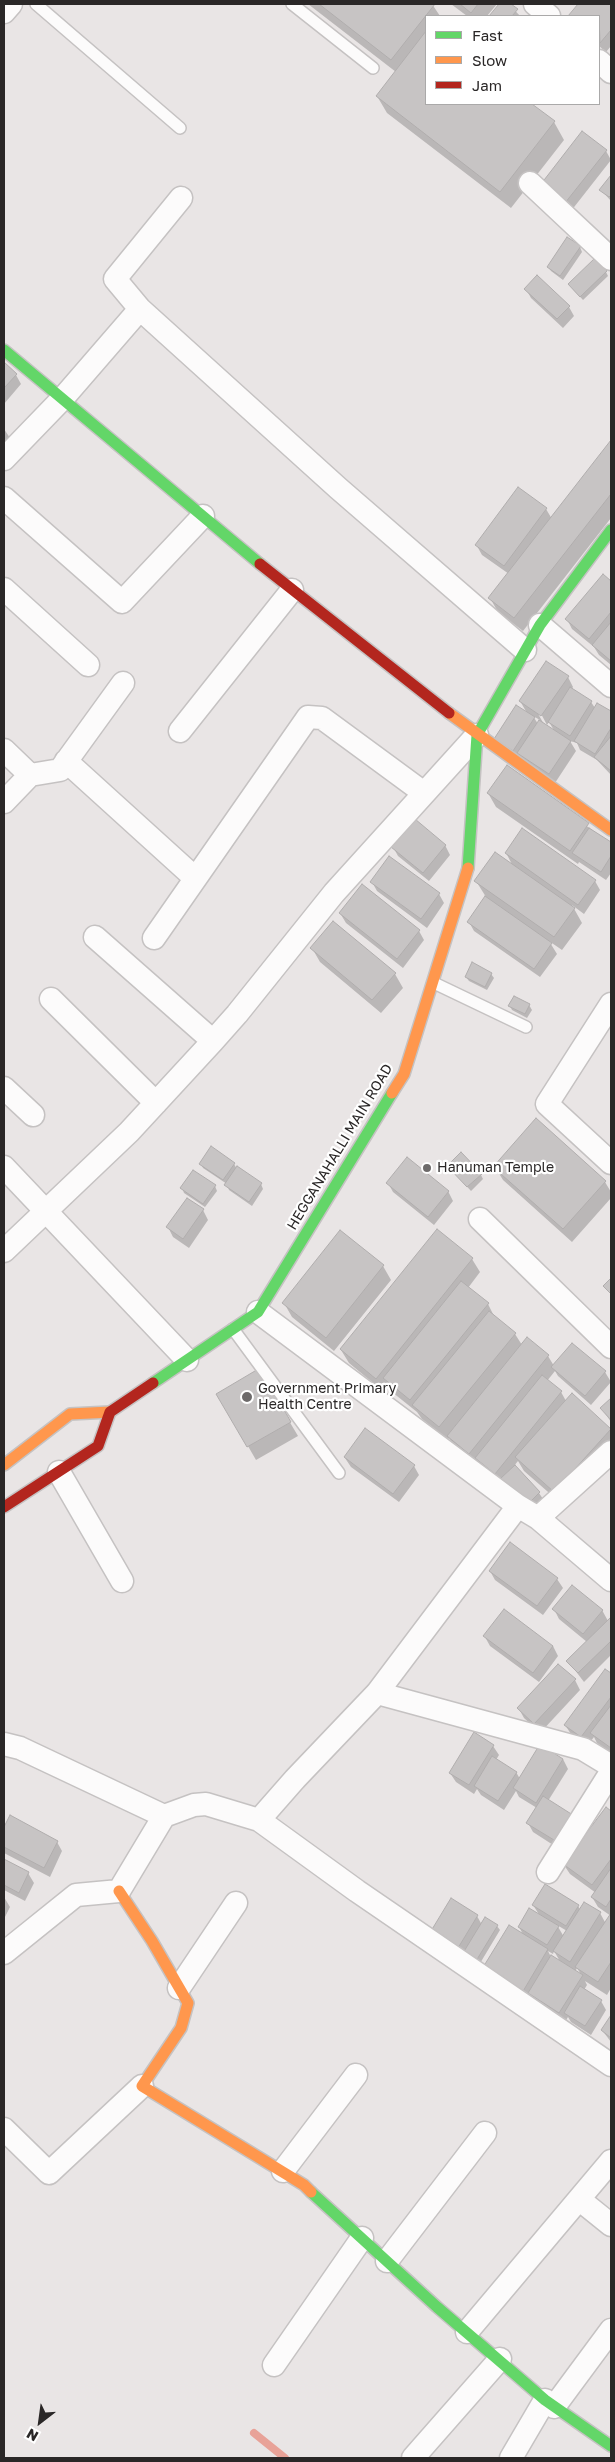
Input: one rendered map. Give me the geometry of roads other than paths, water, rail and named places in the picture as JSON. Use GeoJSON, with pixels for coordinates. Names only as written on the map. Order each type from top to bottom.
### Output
{"type":"FeatureCollection","features":[{"type":"Feature","properties":{"kind":"street"},"geometry":{"type":"LineString","coordinates":[[4,12],[11,4]]}},
{"type":"Feature","properties":{"kind":"street"},"geometry":{"type":"LineString","coordinates":[[535,4],[548,15]]}},
{"type":"Feature","properties":{"kind":"street"},"geometry":{"type":"LineString","coordinates":[[600,62],[611,72]]}},
{"type":"Feature","properties":{"kind":"street"},"geometry":{"type":"LineString","coordinates":[[530,184],[611,259]]}},
{"type":"Feature","properties":{"kind":"street"},"geometry":{"type":"LineString","coordinates":[[181,198],[115,279],[140,309],[338,488],[525,650]]}},
{"type":"Feature","properties":{"kind":"street"},"geometry":{"type":"LineString","coordinates":[[4,459],[63,398],[140,309]]}},
{"type":"Feature","properties":{"kind":"street"},"geometry":{"type":"LineString","coordinates":[[4,350],[292,590],[477,735],[611,830]]}},
{"type":"Feature","properties":{"kind":"street"},"geometry":{"type":"LineString","coordinates":[[4,498],[122,602],[203,516]]}},
{"type":"Feature","properties":{"kind":"street","name":"HEGGANAHALLI MAIN ROAD"},"geometry":{"type":"LineString","coordinates":[[110,1412],[258,1312],[404,1074],[468,870],[477,735],[540,625],[611,530]]}},
{"type":"Feature","properties":{"kind":"street"},"geometry":{"type":"LineString","coordinates":[[4,589],[88,665]]}},
{"type":"Feature","properties":{"kind":"street"},"geometry":{"type":"LineString","coordinates":[[180,731],[292,590]]}},
{"type":"Feature","properties":{"kind":"street"},"geometry":{"type":"LineString","coordinates":[[540,625],[611,686]]}},
{"type":"Feature","properties":{"kind":"street"},"geometry":{"type":"LineString","coordinates":[[4,802],[30,775],[60,770],[123,683]]}},
{"type":"Feature","properties":{"kind":"street"},"geometry":{"type":"LineString","coordinates":[[154,938],[308,717],[322,718],[424,793]]}},
{"type":"Feature","properties":{"kind":"street"},"geometry":{"type":"LineString","coordinates":[[4,1251],[129,1132],[213,1041],[334,893],[477,735]]}},
{"type":"Feature","properties":{"kind":"street"},"geometry":{"type":"LineString","coordinates":[[4,750],[30,775]]}},
{"type":"Feature","properties":{"kind":"street"},"geometry":{"type":"LineString","coordinates":[[66,761],[196,878]]}},
{"type":"Feature","properties":{"kind":"street"},"geometry":{"type":"LineString","coordinates":[[95,937],[213,1041]]}},
{"type":"Feature","properties":{"kind":"street"},"geometry":{"type":"LineString","coordinates":[[51,999],[156,1103]]}},
{"type":"Feature","properties":{"kind":"street"},"geometry":{"type":"LineString","coordinates":[[607,1151],[547,1104],[611,1004]]}},
{"type":"Feature","properties":{"kind":"street"},"geometry":{"type":"LineString","coordinates":[[4,1088],[34,1115]]}},
{"type":"Feature","properties":{"kind":"street"},"geometry":{"type":"LineString","coordinates":[[4,1167],[187,1360]]}},
{"type":"Feature","properties":{"kind":"street"},"geometry":{"type":"LineString","coordinates":[[480,1219],[611,1347]]}},
{"type":"Feature","properties":{"kind":"street"},"geometry":{"type":"LineString","coordinates":[[258,1312],[518,1506],[538,1518],[611,1580]]}},
{"type":"Feature","properties":{"kind":"street"},"geometry":{"type":"LineString","coordinates":[[4,1465],[70,1414],[110,1412],[98,1446],[4,1507]]}},
{"type":"Feature","properties":{"kind":"street"},"geometry":{"type":"LineString","coordinates":[[538,1518],[611,1452]]}},
{"type":"Feature","properties":{"kind":"street"},"geometry":{"type":"LineString","coordinates":[[59,1472],[122,1581]]}},
{"type":"Feature","properties":{"kind":"street"},"geometry":{"type":"LineString","coordinates":[[259,1820],[295,1778],[377,1693],[518,1506]]}},
{"type":"Feature","properties":{"kind":"street"},"geometry":{"type":"LineString","coordinates":[[377,1693],[583,1749],[611,1766]]}},
{"type":"Feature","properties":{"kind":"street"},"geometry":{"type":"LineString","coordinates":[[4,1744],[20,1748],[164,1816]]}},
{"type":"Feature","properties":{"kind":"street"},"geometry":{"type":"LineString","coordinates":[[548,1872],[611,1772]]}},
{"type":"Feature","properties":{"kind":"street"},"geometry":{"type":"LineString","coordinates":[[119,1891],[164,1816],[194,1804],[206,1804],[259,1820],[357,1891],[611,2065]]}},
{"type":"Feature","properties":{"kind":"street"},"geometry":{"type":"LineString","coordinates":[[4,1953],[76,1895],[119,1891]]}},
{"type":"Feature","properties":{"kind":"street"},"geometry":{"type":"LineString","coordinates":[[4,2129],[49,2173],[142,2086],[181,2028],[188,2003],[119,1891]]}},
{"type":"Feature","properties":{"kind":"street"},"geometry":{"type":"LineString","coordinates":[[180,1988],[236,1904]]}},
{"type":"Feature","properties":{"kind":"street"},"geometry":{"type":"LineString","coordinates":[[283,2171],[356,2076]]}},
{"type":"Feature","properties":{"kind":"street"},"geometry":{"type":"LineString","coordinates":[[142,2086],[283,2171],[304,2186],[466,2332],[550,2403],[611,2445],[603,2458]]}},
{"type":"Feature","properties":{"kind":"street"},"geometry":{"type":"LineString","coordinates":[[387,2261],[485,2132]]}},
{"type":"Feature","properties":{"kind":"street"},"geometry":{"type":"LineString","coordinates":[[466,2332],[580,2200],[611,2161]]}},
{"type":"Feature","properties":{"kind":"street"},"geometry":{"type":"LineString","coordinates":[[580,2200],[611,2226]]}},
{"type":"Feature","properties":{"kind":"street"},"geometry":{"type":"LineString","coordinates":[[274,2365],[362,2238]]}},
{"type":"Feature","properties":{"kind":"street"},"geometry":{"type":"LineString","coordinates":[[511,2458],[550,2403],[611,2330]]}},
{"type":"Feature","properties":{"kind":"street"},"geometry":{"type":"LineString","coordinates":[[413,2458],[500,2359]]}},
{"type":"Feature","properties":{"kind":"lane"},"geometry":{"type":"LineString","coordinates":[[36,4],[180,128]]}},
{"type":"Feature","properties":{"kind":"lane"},"geometry":{"type":"LineString","coordinates":[[292,4],[373,68]]}},
{"type":"Feature","properties":{"kind":"lane"},"geometry":{"type":"LineString","coordinates":[[434,983],[526,1027]]}},
{"type":"Feature","properties":{"kind":"lane"},"geometry":{"type":"LineString","coordinates":[[233,1329],[339,1473]]}},
{"type":"Feature","properties":{"kind":"waterway"},"geometry":{"type":"LineString","coordinates":[[254,2433],[285,2458]]}},
{"type":"Feature","properties":{"kind":"place","name":"Hanuman Temple"},"geometry":{"type":"Point","coordinates":[427,1168]}},
{"type":"Feature","properties":{"kind":"place","name":"Government Primary Health Centre"},"geometry":{"type":"Point","coordinates":[247,1397]}}]}
